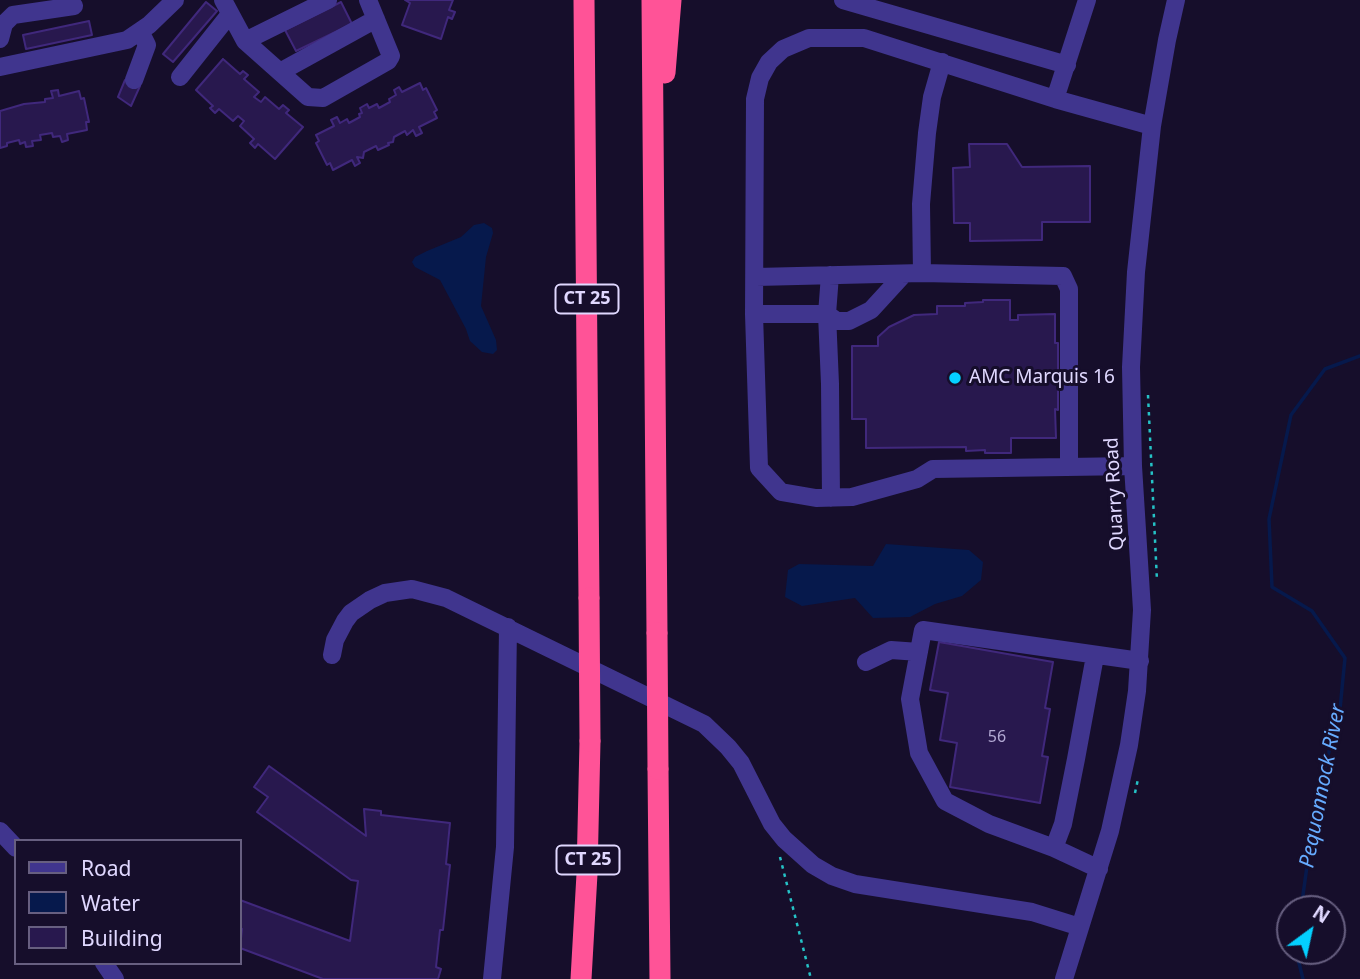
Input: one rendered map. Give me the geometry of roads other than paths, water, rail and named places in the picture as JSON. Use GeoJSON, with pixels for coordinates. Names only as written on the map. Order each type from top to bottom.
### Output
{"type":"FeatureCollection","features":[{"type":"Feature","properties":{"kind":"highway","name":"CT 25"},"geometry":{"type":"LineString","coordinates":[[580,979],[588,864],[590,741],[584,0]]}},
{"type":"Feature","properties":{"kind":"highway"},"geometry":{"type":"LineString","coordinates":[[652,0],[660,979]]}},
{"type":"Feature","properties":{"kind":"highway"},"geometry":{"type":"LineString","coordinates":[[654,214],[671,0]]}},
{"type":"Feature","properties":{"kind":"street"},"geometry":{"type":"LineString","coordinates":[[0,67],[127,40],[175,0]]}},
{"type":"Feature","properties":{"kind":"street"},"geometry":{"type":"LineString","coordinates":[[245,41],[328,0]]}},
{"type":"Feature","properties":{"kind":"street"},"geometry":{"type":"LineString","coordinates":[[180,77],[226,7],[245,41],[308,97],[323,98],[388,61],[391,56],[369,0]]}},
{"type":"Feature","properties":{"kind":"street"},"geometry":{"type":"LineString","coordinates":[[843,0],[873,4],[1067,65]]}},
{"type":"Feature","properties":{"kind":"street"},"geometry":{"type":"LineString","coordinates":[[1055,99],[1087,0]]}},
{"type":"Feature","properties":{"kind":"street","name":"Quarry Road"},"geometry":{"type":"LineString","coordinates":[[1064,979],[1099,869],[1125,768],[1136,702],[1142,610],[1133,467],[1131,367],[1136,272],[1152,126],[1176,0]]}},
{"type":"Feature","properties":{"kind":"street"},"geometry":{"type":"LineString","coordinates":[[864,38],[873,4]]}},
{"type":"Feature","properties":{"kind":"street"},"geometry":{"type":"LineString","coordinates":[[0,38],[4,24],[13,15],[74,6]]}},
{"type":"Feature","properties":{"kind":"street"},"geometry":{"type":"LineString","coordinates":[[280,72],[376,19]]}},
{"type":"Feature","properties":{"kind":"street"},"geometry":{"type":"LineString","coordinates":[[134,80],[147,46],[140,31]]}},
{"type":"Feature","properties":{"kind":"street"},"geometry":{"type":"LineString","coordinates":[[1133,467],[933,470],[917,479],[852,497],[816,498],[781,492],[759,468],[754,314],[755,99],[760,78],[769,62],[783,49],[809,38],[864,38],[1055,99],[1152,126]]}},
{"type":"Feature","properties":{"kind":"street"},"geometry":{"type":"LineString","coordinates":[[754,314],[827,314],[837,321],[849,321],[871,310],[913,274],[927,133],[932,97],[942,62]]}},
{"type":"Feature","properties":{"kind":"street"},"geometry":{"type":"LineString","coordinates":[[756,277],[913,274],[1063,276],[1069,289],[1069,466]]}},
{"type":"Feature","properties":{"kind":"street"},"geometry":{"type":"LineString","coordinates":[[830,275],[827,314],[831,498]]}},
{"type":"Feature","properties":{"kind":"street"},"geometry":{"type":"LineString","coordinates":[[332,655],[339,629],[351,613],[385,593],[400,590],[430,593],[508,627],[704,724],[741,763],[772,824],[784,839],[813,865],[832,876],[855,884],[1008,907],[1080,927]]}},
{"type":"Feature","properties":{"kind":"street"},"geometry":{"type":"LineString","coordinates":[[492,979],[505,847],[508,627]]}},
{"type":"Feature","properties":{"kind":"street"},"geometry":{"type":"LineString","coordinates":[[1099,869],[1054,848],[989,824],[945,802],[919,753],[910,699],[923,630],[1095,656],[1140,660]]}},
{"type":"Feature","properties":{"kind":"street"},"geometry":{"type":"LineString","coordinates":[[866,662],[891,650],[919,652]]}},
{"type":"Feature","properties":{"kind":"street"},"geometry":{"type":"LineString","coordinates":[[1054,848],[1063,824],[1095,656]]}},
{"type":"Feature","properties":{"kind":"street"},"geometry":{"type":"LineString","coordinates":[[0,831],[14,846]]}},
{"type":"Feature","properties":{"kind":"water"},"geometry":{"type":"Polygon","coordinates":[[[484,223],[492,228],[493,233],[486,257],[481,306],[496,340],[497,350],[493,354],[482,352],[470,341],[440,280],[415,267],[412,262],[415,257],[461,237],[474,225],[484,223]]]}},
{"type":"Feature","properties":{"kind":"water"},"geometry":{"type":"Polygon","coordinates":[[[886,544],[969,550],[983,562],[981,580],[962,596],[935,604],[910,617],[873,618],[855,598],[802,606],[785,597],[788,570],[799,564],[873,566],[886,544]]]}},
{"type":"Feature","properties":{"kind":"waterway","name":"Pequonnock River"},"geometry":{"type":"LineString","coordinates":[[1303,895],[1316,802],[1340,709],[1345,658],[1312,611],[1272,587],[1269,519],[1291,415],[1325,369],[1360,356]]}},
{"type":"Feature","properties":{"kind":"waterway","name":"Pequonnock River"},"geometry":{"type":"LineString","coordinates":[[1300,965],[1303,979]]}},
{"type":"Feature","properties":{"kind":"place","name":"AMC Marquis 16"},"geometry":{"type":"Point","coordinates":[955,378]}}]}
